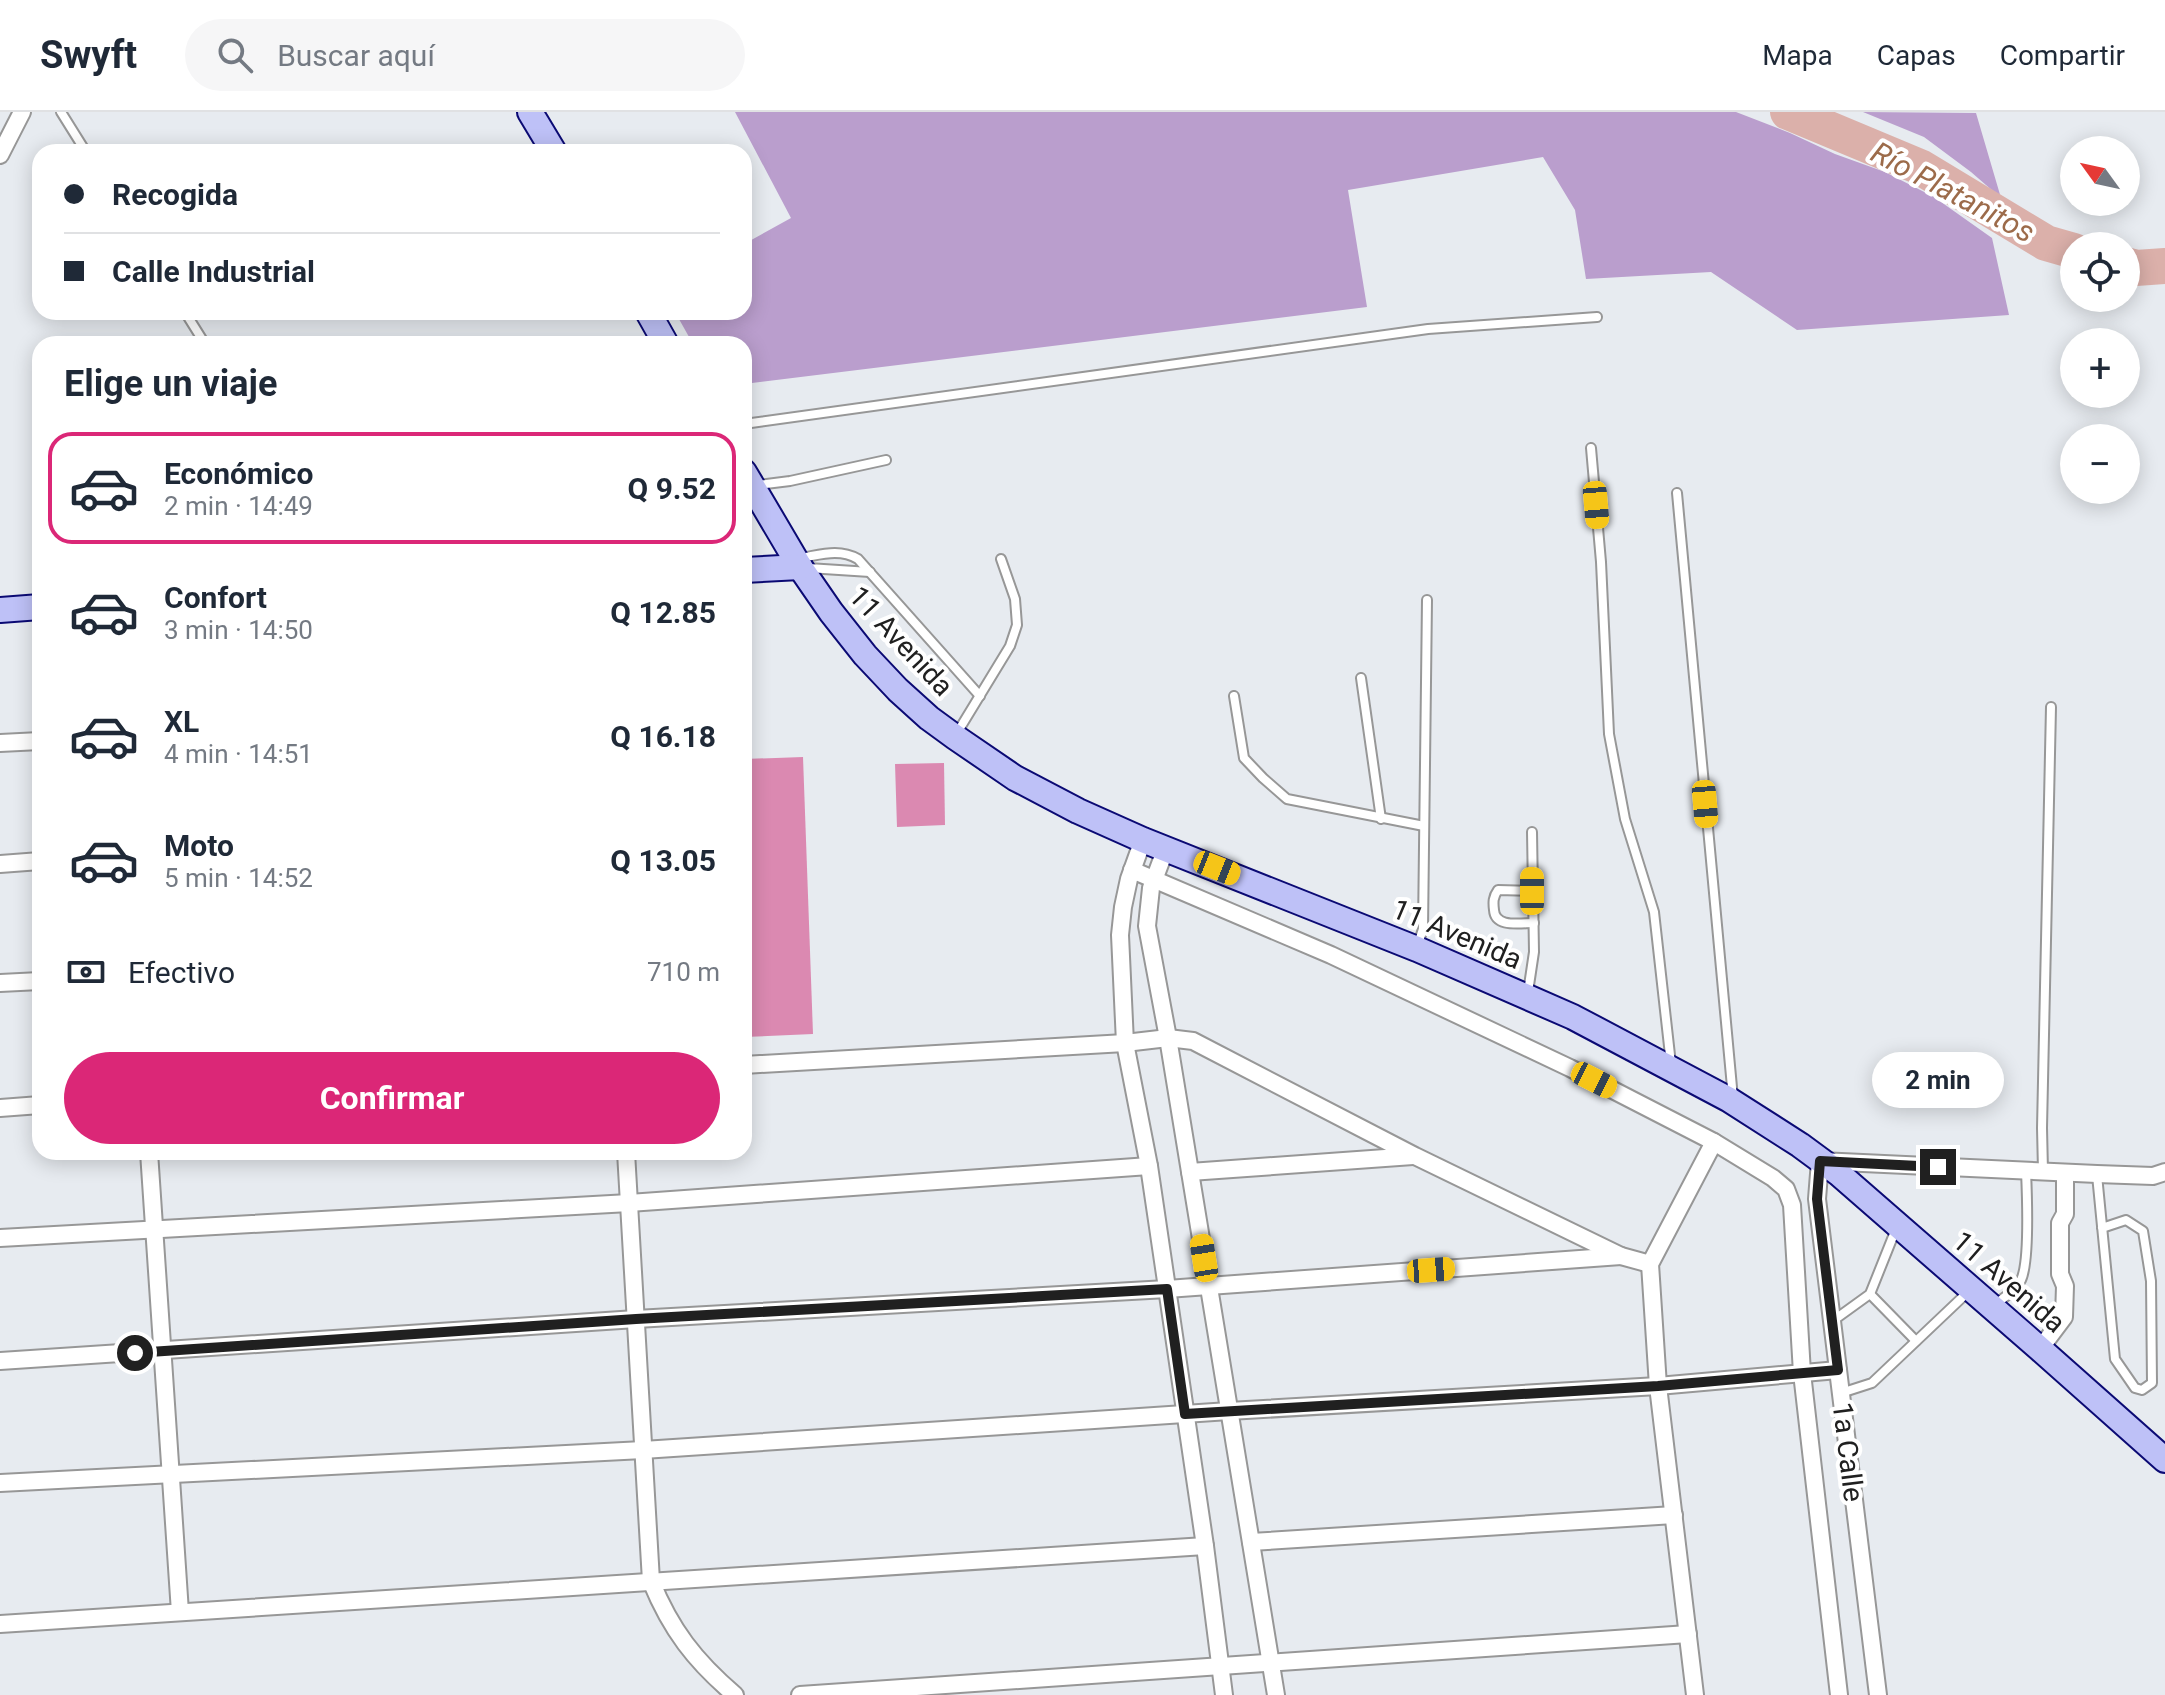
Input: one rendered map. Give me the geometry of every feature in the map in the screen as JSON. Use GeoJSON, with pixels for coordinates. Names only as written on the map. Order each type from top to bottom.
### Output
{"type":"FeatureCollection","features":[{"type":"Feature","properties":{"kind":"main road"},"geometry":{"type":"LineString","coordinates":[[530,112],[549,144]]}},
{"type":"Feature","properties":{"kind":"main road","name":"11 Avenida"},"geometry":{"type":"LineString","coordinates":[[752,486],[798,563],[865,655],[918,708],[955,737],[1015,778],[1078,811],[1417,949],[1573,1017],[1734,1103],[1838,1173],[2165,1460]]}},
{"type":"Feature","properties":{"kind":"main road"},"geometry":{"type":"LineString","coordinates":[[752,569],[798,563]]}},
{"type":"Feature","properties":{"kind":"main road"},"geometry":{"type":"LineString","coordinates":[[0,610],[32,608]]}},
{"type":"Feature","properties":{"kind":"street"},"geometry":{"type":"LineString","coordinates":[[0,155],[22,112]]}},
{"type":"Feature","properties":{"kind":"street"},"geometry":{"type":"LineString","coordinates":[[0,743],[32,741]]}},
{"type":"Feature","properties":{"kind":"street"},"geometry":{"type":"LineString","coordinates":[[1155,844],[1132,870],[1123,907],[1120,935],[1125,1043],[1149,1166],[1224,1695]]}},
{"type":"Feature","properties":{"kind":"street"},"geometry":{"type":"LineString","coordinates":[[1155,844],[1154,879],[1147,926],[1276,1695]]}},
{"type":"Feature","properties":{"kind":"street"},"geometry":{"type":"LineString","coordinates":[[0,864],[32,862]]}},
{"type":"Feature","properties":{"kind":"street"},"geometry":{"type":"LineString","coordinates":[[1132,870],[1388,981],[1570,1068],[1714,1142],[1786,1189],[1792,1205],[1802,1373],[1839,1695]]}},
{"type":"Feature","properties":{"kind":"street"},"geometry":{"type":"LineString","coordinates":[[0,983],[32,981]]}},
{"type":"Feature","properties":{"kind":"street"},"geometry":{"type":"LineString","coordinates":[[752,1065],[1168,1038],[1193,1041],[1415,1156],[1621,1256],[1650,1264]]}},
{"type":"Feature","properties":{"kind":"street"},"geometry":{"type":"LineString","coordinates":[[0,1108],[32,1106]]}},
{"type":"Feature","properties":{"kind":"street"},"geometry":{"type":"LineString","coordinates":[[1695,1695],[1658,1386],[1650,1264],[1714,1142]]}},
{"type":"Feature","properties":{"kind":"street"},"geometry":{"type":"LineString","coordinates":[[1190,1172],[1415,1156]]}},
{"type":"Feature","properties":{"kind":"street"},"geometry":{"type":"LineString","coordinates":[[150,1160],[180,1612]]}},
{"type":"Feature","properties":{"kind":"street"},"geometry":{"type":"LineString","coordinates":[[626,1160],[651,1581],[683,1643],[735,1695]]}},
{"type":"Feature","properties":{"kind":"street"},"geometry":{"type":"LineString","coordinates":[[1820,1161],[2161,1176]]}},
{"type":"Feature","properties":{"kind":"street","name":"1a Calle"},"geometry":{"type":"LineString","coordinates":[[1820,1161],[1817,1199],[1878,1695]]}},
{"type":"Feature","properties":{"kind":"street"},"geometry":{"type":"LineString","coordinates":[[0,1238],[629,1203],[1149,1166]]}},
{"type":"Feature","properties":{"kind":"street"},"geometry":{"type":"LineString","coordinates":[[2040,1349],[2064,1317],[2065,1286],[2071,1276],[2071,1223],[2065,1214],[2065,1173]]}},
{"type":"Feature","properties":{"kind":"street"},"geometry":{"type":"LineString","coordinates":[[0,1361],[636,1319],[1209,1287],[1621,1256]]}},
{"type":"Feature","properties":{"kind":"street"},"geometry":{"type":"LineString","coordinates":[[0,1483],[643,1450],[1658,1386],[1838,1370]]}},
{"type":"Feature","properties":{"kind":"street"},"geometry":{"type":"LineString","coordinates":[[1251,1542],[1674,1515]]}},
{"type":"Feature","properties":{"kind":"street"},"geometry":{"type":"LineString","coordinates":[[0,1624],[1205,1546]]}},
{"type":"Feature","properties":{"kind":"street"},"geometry":{"type":"LineString","coordinates":[[800,1695],[1688,1634]]}},
{"type":"Feature","properties":{"kind":"lane"},"geometry":{"type":"LineString","coordinates":[[61,112],[81,144]]}},
{"type":"Feature","properties":{"kind":"lane"},"geometry":{"type":"LineString","coordinates":[[752,423],[1428,329],[1597,317]]}},
{"type":"Feature","properties":{"kind":"lane"},"geometry":{"type":"LineString","coordinates":[[1591,448],[1601,562],[1609,734],[1625,819],[1654,912],[1671,1069]]}},
{"type":"Feature","properties":{"kind":"lane"},"geometry":{"type":"LineString","coordinates":[[752,479],[790,481],[886,460]]}},
{"type":"Feature","properties":{"kind":"lane"},"geometry":{"type":"LineString","coordinates":[[1677,493],[1734,1103]]}},
{"type":"Feature","properties":{"kind":"lane"},"geometry":{"type":"LineString","coordinates":[[798,563],[836,552],[849,553],[858,559],[980,696]]}},
{"type":"Feature","properties":{"kind":"lane"},"geometry":{"type":"LineString","coordinates":[[955,737],[1010,646],[1017,625],[1015,599],[1001,559]]}},
{"type":"Feature","properties":{"kind":"lane"},"geometry":{"type":"LineString","coordinates":[[798,563],[871,572]]}},
{"type":"Feature","properties":{"kind":"lane"},"geometry":{"type":"LineString","coordinates":[[1417,949],[1423,929],[1427,600]]}},
{"type":"Feature","properties":{"kind":"lane"},"geometry":{"type":"LineString","coordinates":[[1361,678],[1381,819]]}},
{"type":"Feature","properties":{"kind":"lane"},"geometry":{"type":"LineString","coordinates":[[1234,696],[1244,758],[1287,799],[1424,826]]}},
{"type":"Feature","properties":{"kind":"lane"},"geometry":{"type":"LineString","coordinates":[[1992,1307],[2021,1279],[2028,1208],[2042,1128],[2051,707]]}},
{"type":"Feature","properties":{"kind":"lane"},"geometry":{"type":"LineString","coordinates":[[1527,997],[1534,952],[1532,832]]}},
{"type":"Feature","properties":{"kind":"lane"},"geometry":{"type":"LineString","coordinates":[[1532,891],[1498,890],[1494,896],[1494,916],[1503,922],[1534,923]]}},
{"type":"Feature","properties":{"kind":"lane"},"geometry":{"type":"LineString","coordinates":[[2097,1174],[2102,1228],[2115,1359],[2135,1388],[2142,1390],[2152,1383],[2151,1281],[2143,1231],[2126,1220],[2102,1228]]}},
{"type":"Feature","properties":{"kind":"lane"},"geometry":{"type":"LineString","coordinates":[[1832,1322],[1870,1294],[1898,1225]]}},
{"type":"Feature","properties":{"kind":"lane"},"geometry":{"type":"LineString","coordinates":[[1840,1394],[1872,1383],[1971,1289]]}},
{"type":"Feature","properties":{"kind":"lane"},"geometry":{"type":"LineString","coordinates":[[1870,1294],[1916,1341]]}},
{"type":"Feature","properties":{"kind":"shaded area"},"geometry":{"type":"Polygon","coordinates":[[[735,112],[1736,112],[1885,172],[1934,197],[1992,238],[2009,315],[1797,330],[1711,272],[1586,279],[1575,210],[1543,157],[1348,190],[1367,307],[752,383],[752,336],[688,336],[680,320],[752,320],[752,240],[791,218],[735,112]]]}},
{"type":"Feature","properties":{"kind":"shaded area"},"geometry":{"type":"Polygon","coordinates":[[[1863,112],[1976,113],[2001,198],[1924,137],[1863,112]]]}},
{"type":"Feature","properties":{"kind":"shaded area"},"geometry":{"type":"Polygon","coordinates":[[[803,757],[813,1034],[752,1037],[752,759],[803,757]]]}},
{"type":"Feature","properties":{"kind":"shaded area"},"geometry":{"type":"Polygon","coordinates":[[[944,763],[945,825],[897,827],[895,764],[944,763]]]}},
{"type":"Feature","properties":{"kind":"waterway","name":"Río Platanitos"},"geometry":{"type":"LineString","coordinates":[[1788,112],[1920,167],[2046,243],[2060,247]]}},
{"type":"Feature","properties":{"kind":"waterway","name":"Río Platanitos"},"geometry":{"type":"LineString","coordinates":[[2140,268],[2165,266]]}},
{"type":"Feature","properties":{"kind":"route"},"geometry":{"type":"LineString","coordinates":[[135,1353],[636,1319],[1167,1289],[1185,1414],[1658,1386],[1838,1370],[1817,1199],[1820,1161],[1938,1167]]}}]}
